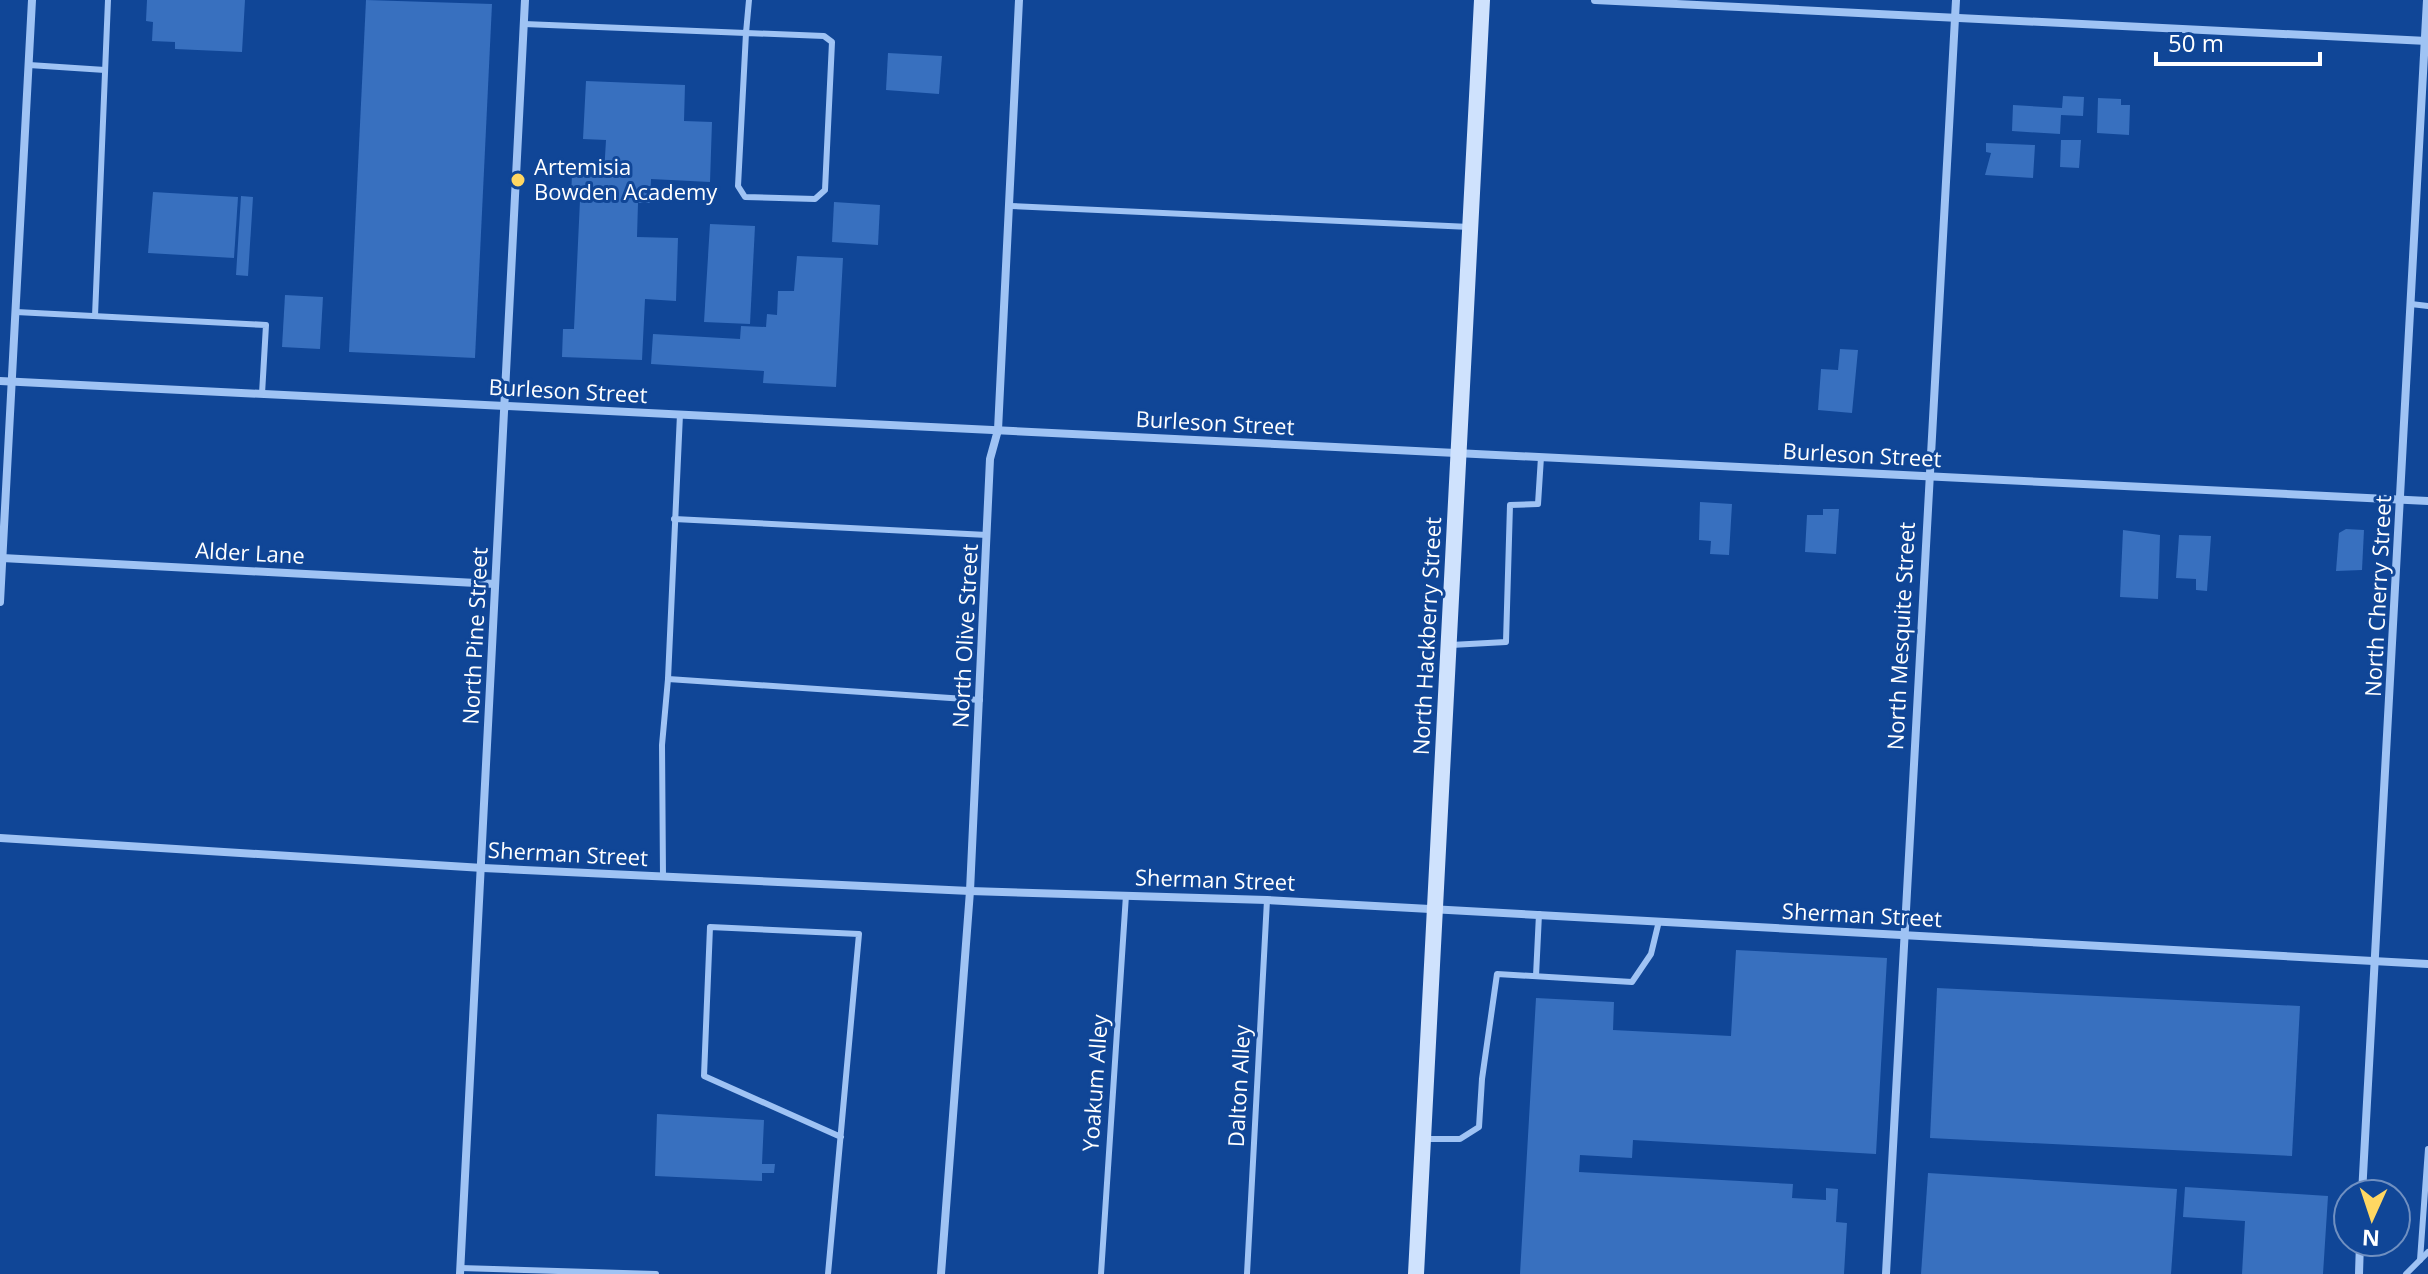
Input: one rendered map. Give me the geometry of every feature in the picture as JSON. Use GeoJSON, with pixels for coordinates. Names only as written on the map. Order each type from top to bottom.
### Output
{"type":"FeatureCollection","features":[{"type":"Feature","properties":{"kind":"main road","name":"North Hackberry Street"},"geometry":{"type":"LineString","coordinates":[[1416,1274],[1482,0]]}},
{"type":"Feature","properties":{"kind":"street"},"geometry":{"type":"LineString","coordinates":[[0,602],[32,0]]}},
{"type":"Feature","properties":{"kind":"street","name":"North Pine Street"},"geometry":{"type":"LineString","coordinates":[[460,1271],[525,0]]}},
{"type":"Feature","properties":{"kind":"street","name":"North Olive Street"},"geometry":{"type":"LineString","coordinates":[[941,1274],[970,891],[990,459],[998,430],[1019,0]]}},
{"type":"Feature","properties":{"kind":"street"},"geometry":{"type":"LineString","coordinates":[[1595,0],[1955,15],[2427,41]]}},
{"type":"Feature","properties":{"kind":"street","name":"North Mesquite Street"},"geometry":{"type":"LineString","coordinates":[[1886,1274],[1927,476],[1956,0]]}},
{"type":"Feature","properties":{"kind":"street","name":"North Cherry Street"},"geometry":{"type":"LineString","coordinates":[[2363,1178],[2427,0]]}},
{"type":"Feature","properties":{"kind":"street","name":"Burleson Street"},"geometry":{"type":"LineString","coordinates":[[0,381],[2428,501]]}},
{"type":"Feature","properties":{"kind":"street","name":"Alder Lane"},"geometry":{"type":"LineString","coordinates":[[2,558],[495,584]]}},
{"type":"Feature","properties":{"kind":"street","name":"Sherman Street"},"geometry":{"type":"LineString","coordinates":[[0,838],[483,868],[970,891],[1267,900],[2428,964]]}},
{"type":"Feature","properties":{"kind":"lane"},"geometry":{"type":"LineString","coordinates":[[95,316],[108,0]]}},
{"type":"Feature","properties":{"kind":"lane"},"geometry":{"type":"LineString","coordinates":[[524,24],[746,33],[824,36],[832,42],[825,190],[815,199],[745,197],[738,186],[746,33],[749,0]]}},
{"type":"Feature","properties":{"kind":"lane"},"geometry":{"type":"LineString","coordinates":[[29,65],[105,70]]}},
{"type":"Feature","properties":{"kind":"lane"},"geometry":{"type":"LineString","coordinates":[[1010,206],[1471,227]]}},
{"type":"Feature","properties":{"kind":"lane"},"geometry":{"type":"LineString","coordinates":[[2411,304],[2428,306]]}},
{"type":"Feature","properties":{"kind":"lane"},"geometry":{"type":"LineString","coordinates":[[16,312],[266,325],[262,394]]}},
{"type":"Feature","properties":{"kind":"lane"},"geometry":{"type":"LineString","coordinates":[[663,876],[662,745],[668,679],[680,414]]}},
{"type":"Feature","properties":{"kind":"lane"},"geometry":{"type":"LineString","coordinates":[[1449,644],[1506,642],[1510,505],[1538,504],[1541,457]]}},
{"type":"Feature","properties":{"kind":"lane"},"geometry":{"type":"LineString","coordinates":[[674,519],[987,535]]}},
{"type":"Feature","properties":{"kind":"lane"},"geometry":{"type":"LineString","coordinates":[[668,679],[980,700]]}},
{"type":"Feature","properties":{"kind":"lane","name":"Yoakum Alley"},"geometry":{"type":"LineString","coordinates":[[1101,1274],[1126,895]]}},
{"type":"Feature","properties":{"kind":"lane","name":"Dalton Alley"},"geometry":{"type":"LineString","coordinates":[[1247,1274],[1267,900]]}},
{"type":"Feature","properties":{"kind":"lane"},"geometry":{"type":"LineString","coordinates":[[1536,976],[1539,914]]}},
{"type":"Feature","properties":{"kind":"lane"},"geometry":{"type":"LineString","coordinates":[[1423,1139],[1460,1139],[1479,1127],[1482,1079],[1497,974],[1632,982],[1651,954],[1659,921]]}},
{"type":"Feature","properties":{"kind":"lane"},"geometry":{"type":"LineString","coordinates":[[828,1274],[841,1137],[859,934],[710,927],[704,1076],[841,1137]]}},
{"type":"Feature","properties":{"kind":"lane"},"geometry":{"type":"LineString","coordinates":[[2420,1260],[2428,1149]]}},
{"type":"Feature","properties":{"kind":"lane"},"geometry":{"type":"LineString","coordinates":[[2406,1274],[2428,1252]]}},
{"type":"Feature","properties":{"kind":"lane"},"geometry":{"type":"LineString","coordinates":[[460,1271],[656,1274]]}},
{"type":"Feature","properties":{"kind":"building"},"geometry":{"type":"Polygon","coordinates":[[[147,0],[245,0],[242,52],[175,49],[175,42],[152,41],[153,22],[146,21],[147,0]]]}},
{"type":"Feature","properties":{"kind":"building"},"geometry":{"type":"Polygon","coordinates":[[[366,0],[492,4],[475,358],[349,352],[366,0]]]}},
{"type":"Feature","properties":{"kind":"building"},"geometry":{"type":"Polygon","coordinates":[[[888,53],[942,56],[939,94],[886,90],[888,53]]]}},
{"type":"Feature","properties":{"kind":"building"},"geometry":{"type":"Polygon","coordinates":[[[586,81],[685,85],[684,121],[712,122],[710,182],[651,179],[650,203],[638,203],[637,237],[678,238],[676,301],[645,299],[642,360],[562,357],[563,329],[574,329],[580,200],[571,200],[572,173],[604,174],[606,140],[583,139],[586,81]]]}},
{"type":"Feature","properties":{"kind":"building"},"geometry":{"type":"Polygon","coordinates":[[[2063,96],[2084,97],[2083,116],[2061,115],[2060,134],[2012,131],[2013,105],[2062,108],[2063,96]]]}},
{"type":"Feature","properties":{"kind":"building"},"geometry":{"type":"Polygon","coordinates":[[[2098,98],[2121,99],[2121,105],[2130,105],[2129,135],[2097,133],[2098,98]]]}},
{"type":"Feature","properties":{"kind":"building"},"geometry":{"type":"Polygon","coordinates":[[[2061,140],[2081,140],[2079,168],[2060,167],[2061,140]]]}},
{"type":"Feature","properties":{"kind":"building"},"geometry":{"type":"Polygon","coordinates":[[[1986,143],[2035,145],[2033,178],[1985,175],[1991,153],[1986,152],[1986,143]]]}},
{"type":"Feature","properties":{"kind":"building"},"geometry":{"type":"Polygon","coordinates":[[[153,192],[238,197],[234,258],[148,253],[153,192]]]}},
{"type":"Feature","properties":{"kind":"building"},"geometry":{"type":"Polygon","coordinates":[[[241,196],[253,197],[248,276],[236,275],[241,196]]]}},
{"type":"Feature","properties":{"kind":"building"},"geometry":{"type":"Polygon","coordinates":[[[834,202],[880,205],[878,245],[832,242],[834,202]]]}},
{"type":"Feature","properties":{"kind":"building"},"geometry":{"type":"Polygon","coordinates":[[[710,224],[755,226],[750,324],[704,322],[710,224]]]}},
{"type":"Feature","properties":{"kind":"building"},"geometry":{"type":"Polygon","coordinates":[[[797,256],[843,258],[836,387],[763,383],[764,371],[651,364],[653,334],[740,339],[741,326],[766,327],[767,314],[777,315],[778,291],[794,291],[797,256]]]}},
{"type":"Feature","properties":{"kind":"building"},"geometry":{"type":"Polygon","coordinates":[[[285,295],[323,297],[320,349],[282,347],[285,295]]]}},
{"type":"Feature","properties":{"kind":"building"},"geometry":{"type":"Polygon","coordinates":[[[1840,349],[1858,350],[1852,413],[1818,410],[1821,369],[1838,370],[1840,349]]]}},
{"type":"Feature","properties":{"kind":"building"},"geometry":{"type":"Polygon","coordinates":[[[1700,502],[1732,504],[1729,555],[1710,554],[1711,541],[1699,540],[1700,502]]]}},
{"type":"Feature","properties":{"kind":"building"},"geometry":{"type":"Polygon","coordinates":[[[1823,509],[1839,509],[1836,554],[1805,552],[1807,515],[1823,515],[1823,509]]]}},
{"type":"Feature","properties":{"kind":"building"},"geometry":{"type":"Polygon","coordinates":[[[2346,529],[2364,530],[2362,570],[2336,571],[2339,533],[2346,529]]]}},
{"type":"Feature","properties":{"kind":"building"},"geometry":{"type":"Polygon","coordinates":[[[2123,530],[2160,535],[2158,599],[2120,597],[2123,530]]]}},
{"type":"Feature","properties":{"kind":"building"},"geometry":{"type":"Polygon","coordinates":[[[2179,535],[2211,536],[2207,591],[2196,590],[2196,579],[2176,578],[2179,535]]]}},
{"type":"Feature","properties":{"kind":"building"},"geometry":{"type":"Polygon","coordinates":[[[1736,950],[1887,958],[1876,1154],[1633,1140],[1632,1158],[1580,1155],[1579,1172],[1793,1184],[1792,1198],[1826,1200],[1826,1188],[1838,1189],[1836,1222],[1847,1223],[1844,1274],[1520,1274],[1536,998],[1614,1002],[1613,1030],[1731,1036],[1736,950]]]}},
{"type":"Feature","properties":{"kind":"building"},"geometry":{"type":"Polygon","coordinates":[[[1937,988],[2300,1006],[2292,1156],[1930,1138],[1937,988]]]}},
{"type":"Feature","properties":{"kind":"building"},"geometry":{"type":"Polygon","coordinates":[[[657,1114],[764,1120],[762,1164],[775,1164],[774,1173],[762,1173],[762,1181],[655,1176],[657,1114]]]}},
{"type":"Feature","properties":{"kind":"building"},"geometry":{"type":"Polygon","coordinates":[[[1928,1173],[2177,1189],[2171,1274],[1921,1274],[1928,1173]]]}},
{"type":"Feature","properties":{"kind":"building"},"geometry":{"type":"Polygon","coordinates":[[[2185,1187],[2328,1196],[2323,1274],[2242,1274],[2245,1221],[2183,1217],[2185,1187]]]}},
{"type":"Feature","properties":{"kind":"place","name":"Artemisia Bowden Academy"},"geometry":{"type":"Point","coordinates":[518,180]}}]}
